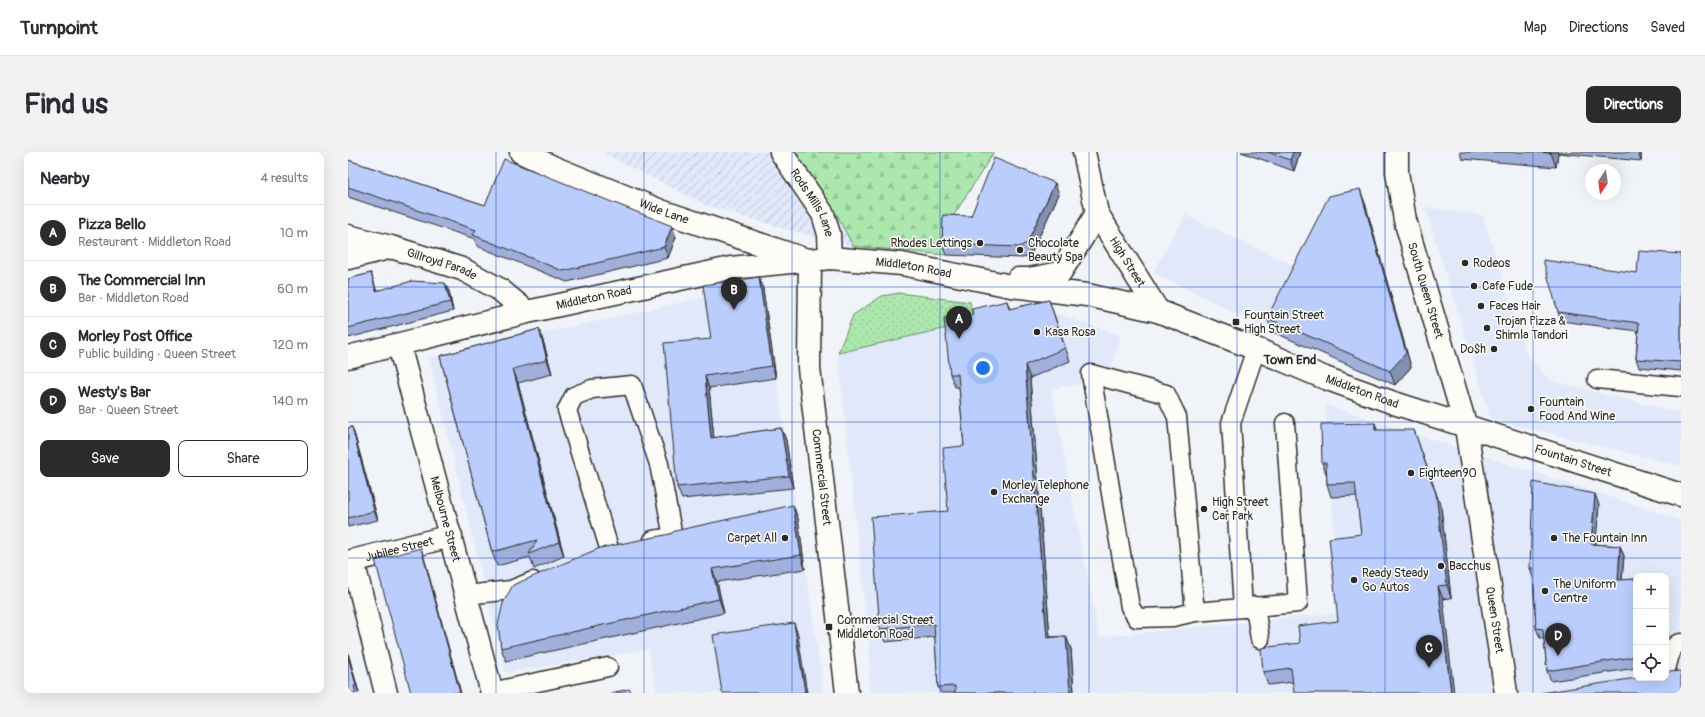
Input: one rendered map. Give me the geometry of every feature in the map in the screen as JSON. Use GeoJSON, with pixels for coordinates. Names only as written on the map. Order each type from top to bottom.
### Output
{"type":"FeatureCollection","features":[{"type":"Feature","properties":{"kind":"street","name":"Wide Lane"},"geometry":{"type":"LineString","coordinates":[[521,152],[661,211],[820,259]]}},
{"type":"Feature","properties":{"kind":"street","name":"Rods Mills Lane"},"geometry":{"type":"LineString","coordinates":[[781,152],[823,214],[829,234],[820,259]]}},
{"type":"Feature","properties":{"kind":"street","name":"High Street"},"geometry":{"type":"LineString","coordinates":[[1084,152],[1097,213],[1158,311]]}},
{"type":"Feature","properties":{"kind":"street","name":"South Queen Street"},"geometry":{"type":"LineString","coordinates":[[1397,152],[1397,172],[1405,220],[1466,427]]}},
{"type":"Feature","properties":{"kind":"street"},"geometry":{"type":"LineString","coordinates":[[987,281],[1029,279],[1060,272],[1097,213]]}},
{"type":"Feature","properties":{"kind":"street","name":"Gillroyd Parade"},"geometry":{"type":"LineString","coordinates":[[348,236],[391,247],[462,269],[499,290],[527,312]]}},
{"type":"Feature","properties":{"kind":"street"},"geometry":{"type":"LineString","coordinates":[[348,258],[391,247]]}},
{"type":"Feature","properties":{"kind":"street","name":"Middleton Road"},"geometry":{"type":"LineString","coordinates":[[348,357],[527,312],[731,268],[820,259],[902,264],[942,274],[1010,286],[1087,295],[1158,311],[1256,349],[1325,378],[1466,427]]}},
{"type":"Feature","properties":{"kind":"street","name":"Commercial Street"},"geometry":{"type":"LineString","coordinates":[[820,259],[809,368],[847,693]]}},
{"type":"Feature","properties":{"kind":"street","name":"Melbourne Street"},"geometry":{"type":"LineString","coordinates":[[399,345],[451,536],[491,693]]}},
{"type":"Feature","properties":{"kind":"street","name":"Fountain Street"},"geometry":{"type":"LineString","coordinates":[[1466,427],[1681,494]]}},
{"type":"Feature","properties":{"kind":"street","name":"Queen Street"},"geometry":{"type":"LineString","coordinates":[[1466,427],[1506,693]]}},
{"type":"Feature","properties":{"kind":"street","name":"Jubilee Street"},"geometry":{"type":"LineString","coordinates":[[350,562],[451,536]]}},
{"type":"Feature","properties":{"kind":"street"},"geometry":{"type":"LineString","coordinates":[[350,562],[386,693]]}},
{"type":"Feature","properties":{"kind":"lane"},"geometry":{"type":"LineString","coordinates":[[1256,349],[1231,423],[1249,607],[1260,639]]}},
{"type":"Feature","properties":{"kind":"lane"},"geometry":{"type":"LineString","coordinates":[[1195,612],[1177,417],[1166,394],[1091,374],[1130,607],[1137,618],[1173,617],[1195,612],[1298,603],[1285,423]]}},
{"type":"Feature","properties":{"kind":"lane"},"geometry":{"type":"LineString","coordinates":[[1597,379],[1681,387]]}},
{"type":"Feature","properties":{"kind":"lane"},"geometry":{"type":"LineString","coordinates":[[632,385],[658,464],[673,537],[616,548],[567,410],[574,396],[592,389],[632,385]]}},
{"type":"Feature","properties":{"kind":"lane"},"geometry":{"type":"LineString","coordinates":[[466,595],[511,590],[546,575]]}},
{"type":"Feature","properties":{"kind":"lane"},"geometry":{"type":"LineString","coordinates":[[1669,658],[1672,648],[1677,643],[1681,643]]}},
{"type":"Feature","properties":{"kind":"lane"},"geometry":{"type":"LineString","coordinates":[[491,693],[608,667]]}},
{"type":"Feature","properties":{"kind":"shaded area"},"geometry":{"type":"Polygon","coordinates":[[[601,152],[796,152],[840,221],[853,246],[788,230],[706,205],[601,152]]]}},
{"type":"Feature","properties":{"kind":"shaded area"},"geometry":{"type":"Polygon","coordinates":[[[1425,207],[1483,216],[1527,356],[1551,381],[1681,413],[1681,466],[1491,419],[1425,207]]]}},
{"type":"Feature","properties":{"kind":"shaded area"},"geometry":{"type":"Polygon","coordinates":[[[1185,215],[1304,270],[1273,332],[1153,272],[1185,215]]]}},
{"type":"Feature","properties":{"kind":"shaded area"},"geometry":{"type":"Polygon","coordinates":[[[763,289],[821,672],[822,693],[657,693],[648,649],[506,673],[429,358],[707,297],[763,289]]]}},
{"type":"Feature","properties":{"kind":"shaded area"},"geometry":{"type":"Polygon","coordinates":[[[1053,313],[1120,335],[1109,381],[1051,388],[1099,637],[1339,613],[1326,405],[1681,520],[1681,693],[869,693],[870,654],[838,353],[973,322],[1014,322],[1053,313]]]}},
{"type":"Feature","properties":{"kind":"green space"},"geometry":{"type":"Polygon","coordinates":[[[796,152],[994,152],[947,226],[946,255],[853,246],[840,221],[796,152]]]}},
{"type":"Feature","properties":{"kind":"green space"},"geometry":{"type":"Polygon","coordinates":[[[899,293],[970,302],[973,322],[838,353],[853,315],[882,296],[899,293]]]}},
{"type":"Feature","properties":{"kind":"building"},"geometry":{"type":"Polygon","coordinates":[[[1268,152],[1293,152],[1290,160],[1268,152]]]}},
{"type":"Feature","properties":{"kind":"building"},"geometry":{"type":"Polygon","coordinates":[[[994,158],[1055,183],[1027,243],[1019,247],[942,244],[943,215],[971,216],[994,158]]]}},
{"type":"Feature","properties":{"kind":"building"},"geometry":{"type":"Polygon","coordinates":[[[504,159],[672,226],[664,247],[563,271],[473,235],[476,230],[348,187],[348,160],[485,205],[504,159]]]}},
{"type":"Feature","properties":{"kind":"building"},"geometry":{"type":"Polygon","coordinates":[[[1360,189],[1406,353],[1390,371],[1267,318],[1329,196],[1360,189]]]}},
{"type":"Feature","properties":{"kind":"building"},"geometry":{"type":"Polygon","coordinates":[[[1639,251],[1681,254],[1681,362],[1636,359],[1639,323],[1558,312],[1543,260],[1637,273],[1639,251]]]}},
{"type":"Feature","properties":{"kind":"building"},"geometry":{"type":"Polygon","coordinates":[[[371,273],[376,291],[412,281],[445,283],[450,302],[348,328],[348,279],[371,273]]]}},
{"type":"Feature","properties":{"kind":"building"},"geometry":{"type":"Polygon","coordinates":[[[759,277],[772,366],[705,376],[711,438],[781,428],[789,476],[677,487],[664,343],[711,339],[703,285],[759,277]]]}},
{"type":"Feature","properties":{"kind":"building"},"geometry":{"type":"Polygon","coordinates":[[[1049,300],[1065,348],[1025,365],[1047,638],[1066,636],[1070,693],[955,693],[955,686],[938,687],[934,624],[880,629],[871,517],[948,511],[943,448],[964,446],[958,374],[950,374],[944,318],[973,315],[972,309],[1007,301],[1009,309],[1049,300]]]}},
{"type":"Feature","properties":{"kind":"building"},"geometry":{"type":"Polygon","coordinates":[[[539,329],[547,360],[513,369],[559,542],[529,554],[537,540],[492,552],[440,356],[539,329]]]}},
{"type":"Feature","properties":{"kind":"building"},"geometry":{"type":"Polygon","coordinates":[[[1375,423],[1375,430],[1414,430],[1436,494],[1447,585],[1438,586],[1451,693],[1294,693],[1291,668],[1263,672],[1261,648],[1300,643],[1298,626],[1338,621],[1329,538],[1361,534],[1355,483],[1327,484],[1326,463],[1322,463],[1321,424],[1375,423]]]}},
{"type":"Feature","properties":{"kind":"building"},"geometry":{"type":"Polygon","coordinates":[[[352,427],[374,511],[348,518],[348,428],[352,427]]]}},
{"type":"Feature","properties":{"kind":"building"},"geometry":{"type":"Polygon","coordinates":[[[1533,482],[1595,494],[1591,544],[1620,546],[1618,580],[1633,579],[1633,657],[1547,671],[1543,629],[1536,628],[1533,568],[1530,568],[1533,482]]]}},
{"type":"Feature","properties":{"kind":"building"},"geometry":{"type":"Polygon","coordinates":[[[793,505],[801,555],[712,569],[719,599],[501,648],[498,625],[503,603],[513,585],[600,548],[670,534],[675,531],[793,505]]]}},
{"type":"Feature","properties":{"kind":"building"},"geometry":{"type":"Polygon","coordinates":[[[421,548],[460,693],[411,693],[375,560],[421,548]]]}},
{"type":"Feature","properties":{"kind":"building"},"geometry":{"type":"Polygon","coordinates":[[[794,623],[805,692],[722,693],[713,635],[794,623]]]}},
{"type":"Feature","properties":{"kind":"building"},"geometry":{"type":"Polygon","coordinates":[[[348,656],[356,685],[354,686],[356,693],[348,693],[348,656]]]}},
{"type":"Feature","properties":{"kind":"building"},"geometry":{"type":"Polygon","coordinates":[[[1681,671],[1681,693],[1541,693],[1633,678],[1633,681],[1669,681],[1669,672],[1681,671]]]}},
{"type":"Feature","properties":{"kind":"building"},"geometry":{"type":"Polygon","coordinates":[[[630,689],[631,693],[610,693],[630,689]]]}},
{"type":"Feature","properties":{"kind":"place","name":"Rhodes Lettings"},"geometry":{"type":"Point","coordinates":[980,243]}},
{"type":"Feature","properties":{"kind":"place","name":"Chocolate Beauty Spa"},"geometry":{"type":"Point","coordinates":[1020,250]}},
{"type":"Feature","properties":{"kind":"place","name":"Rodeos"},"geometry":{"type":"Point","coordinates":[1465,263]}},
{"type":"Feature","properties":{"kind":"place","name":"Cafe Fude"},"geometry":{"type":"Point","coordinates":[1474,286]}},
{"type":"Feature","properties":{"kind":"place","name":"Faces Hair"},"geometry":{"type":"Point","coordinates":[1481,306]}},
{"type":"Feature","properties":{"kind":"place","name":"The Commercial Inn"},"geometry":{"type":"Point","coordinates":[734,310]}},
{"type":"Feature","properties":{"kind":"place","name":"Fountain Street High Street"},"geometry":{"type":"Point","coordinates":[1236,322]}},
{"type":"Feature","properties":{"kind":"place","name":"Trojan Pizza & Shimla Tandori"},"geometry":{"type":"Point","coordinates":[1487,328]}},
{"type":"Feature","properties":{"kind":"place","name":"Kasa Rosa"},"geometry":{"type":"Point","coordinates":[1037,332]}},
{"type":"Feature","properties":{"kind":"place","name":"Pizza Bello"},"geometry":{"type":"Point","coordinates":[959,339]}},
{"type":"Feature","properties":{"kind":"place","name":"Do$h"},"geometry":{"type":"Point","coordinates":[1494,349]}},
{"type":"Feature","properties":{"kind":"place","name":"Fountain Food And Wine"},"geometry":{"type":"Point","coordinates":[1531,409]}},
{"type":"Feature","properties":{"kind":"place","name":"Eighteen90"},"geometry":{"type":"Point","coordinates":[1411,473]}},
{"type":"Feature","properties":{"kind":"place","name":"Morley Telephone Exchange"},"geometry":{"type":"Point","coordinates":[994,492]}},
{"type":"Feature","properties":{"kind":"place","name":"High Street Car Park"},"geometry":{"type":"Point","coordinates":[1204,509]}},
{"type":"Feature","properties":{"kind":"place","name":"Carpet All"},"geometry":{"type":"Point","coordinates":[785,538]}},
{"type":"Feature","properties":{"kind":"place","name":"The Fountain Inn"},"geometry":{"type":"Point","coordinates":[1554,538]}},
{"type":"Feature","properties":{"kind":"place","name":"Bacchus"},"geometry":{"type":"Point","coordinates":[1441,566]}},
{"type":"Feature","properties":{"kind":"place","name":"Ready Steady Go Autos"},"geometry":{"type":"Point","coordinates":[1354,580]}},
{"type":"Feature","properties":{"kind":"place","name":"The Uniform Centre"},"geometry":{"type":"Point","coordinates":[1545,591]}},
{"type":"Feature","properties":{"kind":"place","name":"Commercial Street Middleton Road"},"geometry":{"type":"Point","coordinates":[829,627]}},
{"type":"Feature","properties":{"kind":"place","name":"Westy's Bar"},"geometry":{"type":"Point","coordinates":[1558,656]}},
{"type":"Feature","properties":{"kind":"place","name":"Morley Post Office"},"geometry":{"type":"Point","coordinates":[1429,668]}},
{"type":"Feature","properties":{"kind":"district","name":"Town End"},"geometry":{"type":"Point","coordinates":[1290,359]}}]}
